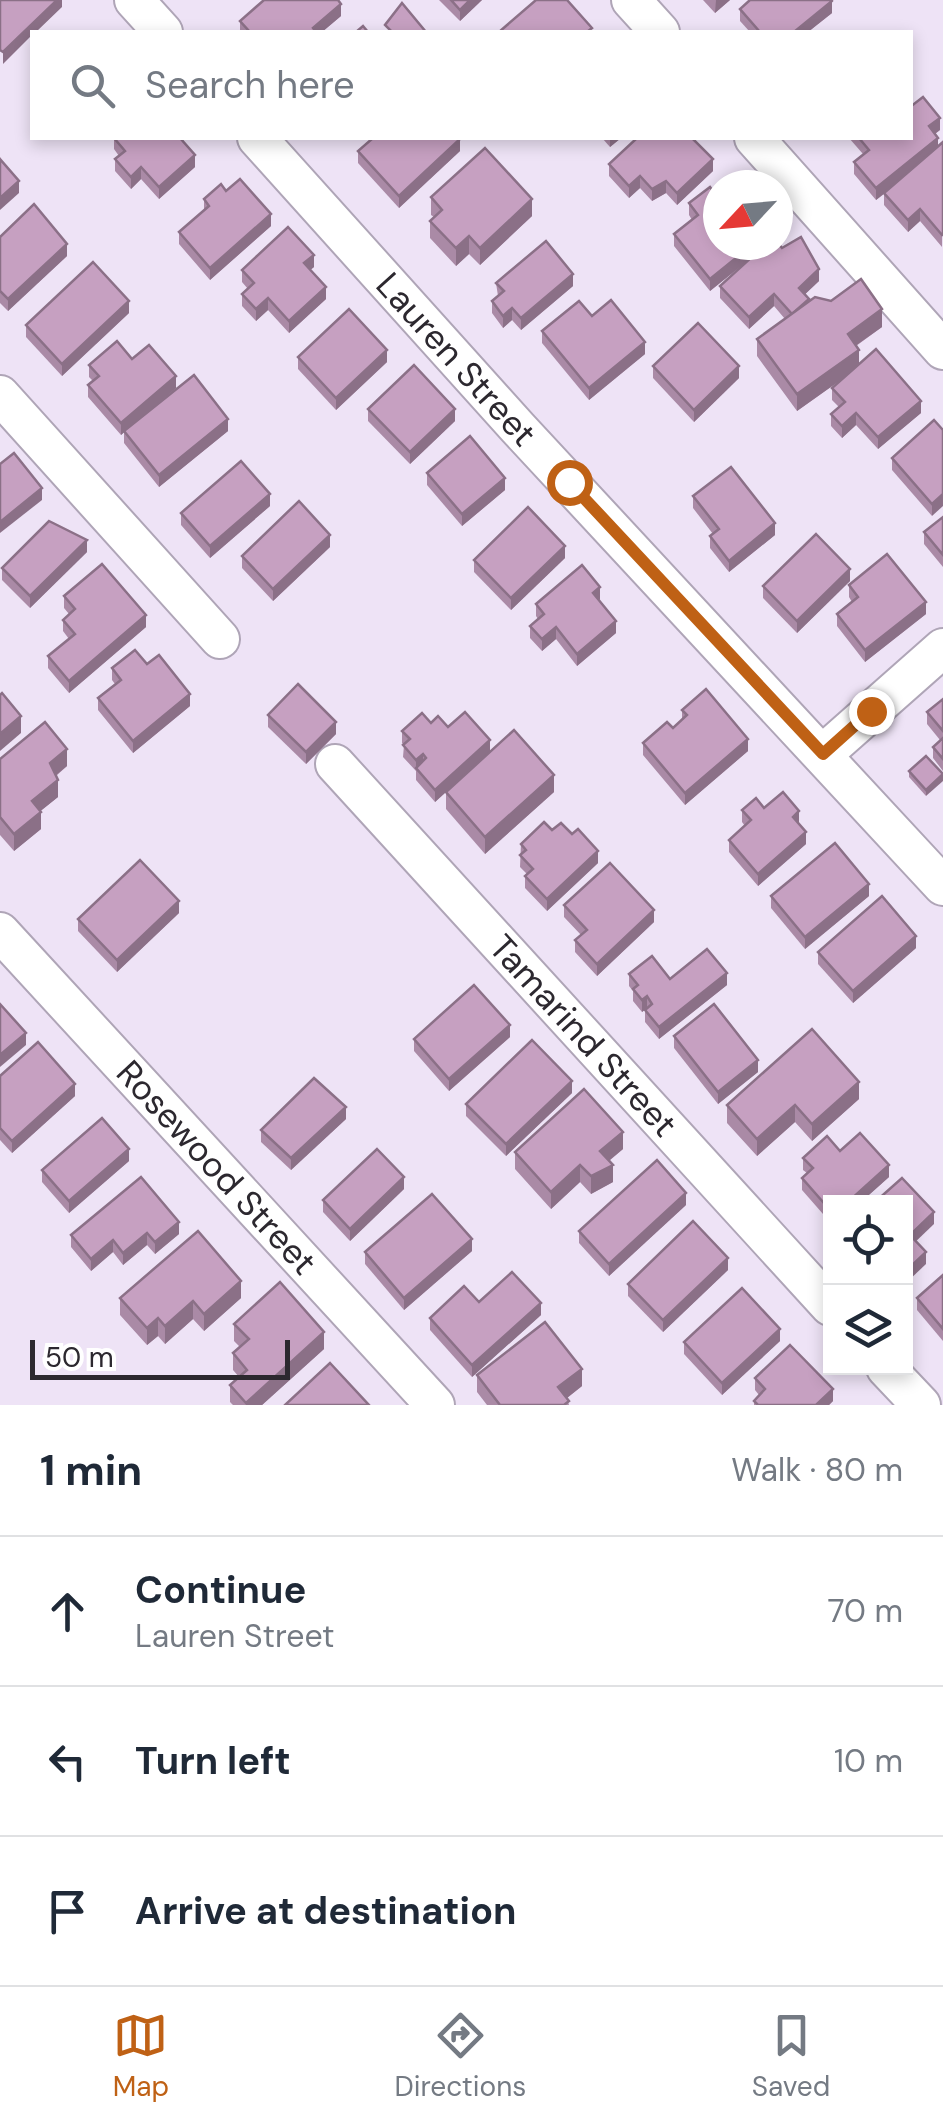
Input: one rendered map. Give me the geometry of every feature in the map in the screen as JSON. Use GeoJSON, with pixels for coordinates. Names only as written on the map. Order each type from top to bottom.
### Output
{"type":"FeatureCollection","features":[{"type":"Feature","properties":{"kind":"street"},"geometry":{"type":"LineString","coordinates":[[134,0],[161,30]]}},
{"type":"Feature","properties":{"kind":"street"},"geometry":{"type":"LineString","coordinates":[[631,0],[658,30]]}},
{"type":"Feature","properties":{"kind":"street","name":"Lauren Street"},"geometry":{"type":"LineString","coordinates":[[259,140],[518,428],[943,886]]}},
{"type":"Feature","properties":{"kind":"street"},"geometry":{"type":"LineString","coordinates":[[756,140],[943,350]]}},
{"type":"Feature","properties":{"kind":"street"},"geometry":{"type":"LineString","coordinates":[[0,394],[220,639]]}},
{"type":"Feature","properties":{"kind":"street"},"geometry":{"type":"LineString","coordinates":[[823,754],[943,648]]}},
{"type":"Feature","properties":{"kind":"street","name":"Tamarind Street"},"geometry":{"type":"LineString","coordinates":[[335,764],[823,1298]]}},
{"type":"Feature","properties":{"kind":"street","name":"Rosewood Street"},"geometry":{"type":"LineString","coordinates":[[0,932],[435,1405]]}},
{"type":"Feature","properties":{"kind":"street"},"geometry":{"type":"LineString","coordinates":[[893,1375],[921,1405]]}},
{"type":"Feature","properties":{"kind":"building"},"geometry":{"type":"Polygon","coordinates":[[[0,0],[57,0],[3,52],[0,0]]]}},
{"type":"Feature","properties":{"kind":"building"},"geometry":{"type":"Polygon","coordinates":[[[264,0],[338,0],[341,4],[314,30],[248,30],[240,21],[264,0]]]}},
{"type":"Feature","properties":{"kind":"building"},"geometry":{"type":"Polygon","coordinates":[[[451,0],[470,0],[460,10],[451,0]]]}},
{"type":"Feature","properties":{"kind":"building"},"geometry":{"type":"Polygon","coordinates":[[[536,0],[567,0],[592,28],[590,30],[501,30],[536,0]]]}},
{"type":"Feature","properties":{"kind":"building"},"geometry":{"type":"Polygon","coordinates":[[[750,0],[832,0],[796,30],[758,30],[740,9],[750,0]]]}},
{"type":"Feature","properties":{"kind":"building"},"geometry":{"type":"Polygon","coordinates":[[[402,3],[424,30],[390,30],[385,25],[402,3]]]}},
{"type":"Feature","properties":{"kind":"building"},"geometry":{"type":"Polygon","coordinates":[[[923,97],[940,118],[929,126],[938,138],[876,188],[854,162],[869,150],[861,140],[913,140],[913,105],[923,97]]]}},
{"type":"Feature","properties":{"kind":"building"},"geometry":{"type":"Polygon","coordinates":[[[116,140],[182,140],[195,155],[159,187],[141,167],[131,177],[115,159],[125,151],[116,140]]]}},
{"type":"Feature","properties":{"kind":"building"},"geometry":{"type":"Polygon","coordinates":[[[371,140],[459,140],[399,196],[358,151],[371,140]]]}},
{"type":"Feature","properties":{"kind":"building"},"geometry":{"type":"Polygon","coordinates":[[[635,140],[694,140],[713,159],[677,193],[666,181],[652,189],[640,176],[629,186],[609,164],[635,140]]]}},
{"type":"Feature","properties":{"kind":"building"},"geometry":{"type":"Polygon","coordinates":[[[943,142],[942,235],[920,209],[908,220],[884,193],[943,142]]]}},
{"type":"Feature","properties":{"kind":"building"},"geometry":{"type":"Polygon","coordinates":[[[485,148],[532,199],[480,248],[469,236],[456,248],[430,221],[442,210],[431,197],[485,148]]]}},
{"type":"Feature","properties":{"kind":"building"},"geometry":{"type":"Polygon","coordinates":[[[0,159],[19,181],[0,198],[0,159]]]}},
{"type":"Feature","properties":{"kind":"building"},"geometry":{"type":"Polygon","coordinates":[[[240,179],[271,214],[210,268],[179,232],[209,206],[204,199],[221,184],[226,191],[240,179]]]}},
{"type":"Feature","properties":{"kind":"building"},"geometry":{"type":"Polygon","coordinates":[[[703,192],[703,260],[733,260],[710,279],[674,234],[698,215],[689,203],[703,192]]]}},
{"type":"Feature","properties":{"kind":"building"},"geometry":{"type":"Polygon","coordinates":[[[34,204],[67,244],[8,299],[0,291],[0,237],[34,204]]]}},
{"type":"Feature","properties":{"kind":"building"},"geometry":{"type":"Polygon","coordinates":[[[288,227],[314,255],[304,263],[326,287],[289,321],[268,298],[256,309],[242,294],[254,283],[242,270],[288,227]]]}},
{"type":"Feature","properties":{"kind":"building"},"geometry":{"type":"Polygon","coordinates":[[[801,237],[819,269],[799,288],[809,299],[792,314],[774,294],[749,317],[720,286],[749,260],[793,260],[793,242],[801,237]]]}},
{"type":"Feature","properties":{"kind":"building"},"geometry":{"type":"Polygon","coordinates":[[[546,241],[573,274],[521,318],[512,308],[503,316],[492,301],[504,291],[496,283],[546,241]]]}},
{"type":"Feature","properties":{"kind":"building"},"geometry":{"type":"Polygon","coordinates":[[[93,262],[129,301],[62,364],[26,325],[93,262]]]}},
{"type":"Feature","properties":{"kind":"building"},"geometry":{"type":"Polygon","coordinates":[[[861,279],[882,309],[848,334],[859,350],[797,394],[757,339],[815,297],[831,301],[861,279]]]}},
{"type":"Feature","properties":{"kind":"building"},"geometry":{"type":"Polygon","coordinates":[[[611,300],[645,342],[589,388],[542,331],[579,301],[592,316],[611,300]]]}},
{"type":"Feature","properties":{"kind":"building"},"geometry":{"type":"Polygon","coordinates":[[[349,309],[387,350],[336,398],[298,357],[349,309]]]}},
{"type":"Feature","properties":{"kind":"building"},"geometry":{"type":"Polygon","coordinates":[[[698,323],[739,366],[694,410],[653,366],[698,323]]]}},
{"type":"Feature","properties":{"kind":"building"},"geometry":{"type":"Polygon","coordinates":[[[117,341],[132,359],[149,345],[176,376],[121,423],[88,385],[99,376],[89,365],[117,341]]]}},
{"type":"Feature","properties":{"kind":"building"},"geometry":{"type":"Polygon","coordinates":[[[876,349],[921,401],[878,437],[856,413],[842,426],[831,414],[845,402],[832,388],[876,349]]]}},
{"type":"Feature","properties":{"kind":"building"},"geometry":{"type":"Polygon","coordinates":[[[414,365],[455,409],[410,452],[368,409],[414,365]]]}},
{"type":"Feature","properties":{"kind":"building"},"geometry":{"type":"Polygon","coordinates":[[[194,375],[228,419],[159,475],[124,431],[194,375]]]}},
{"type":"Feature","properties":{"kind":"building"},"geometry":{"type":"Polygon","coordinates":[[[934,420],[943,430],[943,494],[932,504],[892,458],[934,420]]]}},
{"type":"Feature","properties":{"kind":"building"},"geometry":{"type":"Polygon","coordinates":[[[470,436],[505,478],[462,514],[427,473],[470,436]]]}},
{"type":"Feature","properties":{"kind":"building"},"geometry":{"type":"Polygon","coordinates":[[[14,453],[42,488],[0,522],[0,464],[14,453]]]}},
{"type":"Feature","properties":{"kind":"building"},"geometry":{"type":"Polygon","coordinates":[[[241,461],[270,494],[210,546],[181,513],[241,461]]]}},
{"type":"Feature","properties":{"kind":"building"},"geometry":{"type":"Polygon","coordinates":[[[731,467],[775,523],[729,561],[710,536],[719,529],[693,496],[731,467]]]}},
{"type":"Feature","properties":{"kind":"building"},"geometry":{"type":"Polygon","coordinates":[[[299,501],[330,535],[273,589],[242,556],[299,501]]]}},
{"type":"Feature","properties":{"kind":"building"},"geometry":{"type":"Polygon","coordinates":[[[528,507],[565,546],[511,598],[474,560],[528,507]]]}},
{"type":"Feature","properties":{"kind":"building"},"geometry":{"type":"Polygon","coordinates":[[[943,517],[943,555],[924,532],[943,517]]]}},
{"type":"Feature","properties":{"kind":"building"},"geometry":{"type":"Polygon","coordinates":[[[49,521],[87,540],[30,596],[2,568],[49,521]]]}},
{"type":"Feature","properties":{"kind":"building"},"geometry":{"type":"Polygon","coordinates":[[[816,534],[850,569],[797,621],[763,586],[816,534]]]}},
{"type":"Feature","properties":{"kind":"building"},"geometry":{"type":"Polygon","coordinates":[[[887,554],[926,602],[865,650],[837,614],[858,597],[849,585],[887,554]]]}},
{"type":"Feature","properties":{"kind":"building"},"geometry":{"type":"Polygon","coordinates":[[[102,564],[146,615],[69,681],[48,656],[75,634],[63,620],[75,609],[64,596],[102,564]]]}},
{"type":"Feature","properties":{"kind":"building"},"geometry":{"type":"Polygon","coordinates":[[[582,565],[600,587],[593,593],[616,621],[577,654],[556,627],[542,639],[530,626],[544,614],[536,604],[582,565]]]}},
{"type":"Feature","properties":{"kind":"building"},"geometry":{"type":"Polygon","coordinates":[[[135,650],[147,664],[159,655],[190,694],[133,741],[98,698],[121,680],[112,668],[135,650]]]}},
{"type":"Feature","properties":{"kind":"building"},"geometry":{"type":"Polygon","coordinates":[[[298,684],[336,722],[306,752],[268,715],[298,684]]]}},
{"type":"Feature","properties":{"kind":"building"},"geometry":{"type":"Polygon","coordinates":[[[706,689],[748,739],[685,793],[643,743],[667,722],[673,728],[687,715],[682,710],[706,689]]]}},
{"type":"Feature","properties":{"kind":"building"},"geometry":{"type":"Polygon","coordinates":[[[0,695],[21,716],[0,734],[0,695]]]}},
{"type":"Feature","properties":{"kind":"building"},"geometry":{"type":"Polygon","coordinates":[[[943,699],[943,731],[927,712],[943,699]]]}},
{"type":"Feature","properties":{"kind":"building"},"geometry":{"type":"Polygon","coordinates":[[[465,712],[490,740],[435,790],[416,768],[426,758],[423,754],[416,760],[403,745],[410,739],[402,731],[422,713],[431,723],[438,716],[448,727],[465,712]]]}},
{"type":"Feature","properties":{"kind":"building"},"geometry":{"type":"Polygon","coordinates":[[[45,722],[67,749],[50,763],[58,780],[32,801],[41,812],[14,834],[0,817],[0,759],[45,722]]]}},
{"type":"Feature","properties":{"kind":"building"},"geometry":{"type":"Polygon","coordinates":[[[514,730],[554,775],[485,837],[446,792],[514,730]]]}},
{"type":"Feature","properties":{"kind":"building"},"geometry":{"type":"Polygon","coordinates":[[[943,738],[943,759],[933,747],[943,738]]]}},
{"type":"Feature","properties":{"kind":"building"},"geometry":{"type":"Polygon","coordinates":[[[926,756],[943,774],[926,790],[909,771],[926,756]]]}},
{"type":"Feature","properties":{"kind":"building"},"geometry":{"type":"Polygon","coordinates":[[[783,792],[799,811],[793,817],[806,832],[758,874],[729,840],[751,820],[742,810],[756,798],[764,808],[783,792]]]}},
{"type":"Feature","properties":{"kind":"building"},"geometry":{"type":"Polygon","coordinates":[[[544,822],[552,830],[561,823],[572,834],[578,829],[598,851],[547,899],[525,876],[533,869],[520,855],[526,850],[521,844],[544,822]]]}},
{"type":"Feature","properties":{"kind":"building"},"geometry":{"type":"Polygon","coordinates":[[[835,843],[869,884],[805,937],[771,896],[835,843]]]}},
{"type":"Feature","properties":{"kind":"building"},"geometry":{"type":"Polygon","coordinates":[[[140,860],[179,901],[117,960],[78,919],[140,860]]]}},
{"type":"Feature","properties":{"kind":"building"},"geometry":{"type":"Polygon","coordinates":[[[610,863],[654,910],[597,964],[575,940],[587,930],[564,905],[610,863]]]}},
{"type":"Feature","properties":{"kind":"building"},"geometry":{"type":"Polygon","coordinates":[[[882,896],[916,936],[853,991],[818,952],[882,896]]]}},
{"type":"Feature","properties":{"kind":"building"},"geometry":{"type":"Polygon","coordinates":[[[707,949],[727,973],[659,1027],[645,1010],[652,1004],[647,996],[642,1000],[633,989],[638,985],[629,974],[652,956],[670,979],[707,949]]]}},
{"type":"Feature","properties":{"kind":"building"},"geometry":{"type":"Polygon","coordinates":[[[474,985],[510,1025],[449,1079],[414,1039],[474,985]]]}},
{"type":"Feature","properties":{"kind":"building"},"geometry":{"type":"Polygon","coordinates":[[[0,1004],[26,1033],[0,1055],[0,1004]]]}},
{"type":"Feature","properties":{"kind":"building"},"geometry":{"type":"Polygon","coordinates":[[[714,1004],[758,1060],[718,1092],[674,1036],[714,1004]]]}},
{"type":"Feature","properties":{"kind":"building"},"geometry":{"type":"Polygon","coordinates":[[[812,1029],[859,1082],[812,1124],[795,1105],[757,1139],[727,1105],[812,1029]]]}},
{"type":"Feature","properties":{"kind":"building"},"geometry":{"type":"Polygon","coordinates":[[[532,1040],[572,1081],[506,1144],[466,1104],[532,1040]]]}},
{"type":"Feature","properties":{"kind":"building"},"geometry":{"type":"Polygon","coordinates":[[[38,1042],[75,1084],[12,1141],[0,1128],[0,1076],[38,1042]]]}},
{"type":"Feature","properties":{"kind":"building"},"geometry":{"type":"Polygon","coordinates":[[[314,1078],[346,1107],[291,1158],[261,1130],[314,1078]]]}},
{"type":"Feature","properties":{"kind":"building"},"geometry":{"type":"Polygon","coordinates":[[[584,1089],[623,1132],[600,1151],[613,1165],[591,1176],[580,1165],[551,1192],[515,1152],[584,1089]]]}},
{"type":"Feature","properties":{"kind":"building"},"geometry":{"type":"Polygon","coordinates":[[[102,1118],[129,1149],[69,1201],[42,1170],[102,1118]]]}},
{"type":"Feature","properties":{"kind":"building"},"geometry":{"type":"Polygon","coordinates":[[[860,1133],[889,1165],[856,1195],[823,1195],[823,1202],[802,1178],[813,1168],[803,1158],[827,1136],[840,1151],[860,1133]]]}},
{"type":"Feature","properties":{"kind":"building"},"geometry":{"type":"Polygon","coordinates":[[[377,1149],[404,1177],[350,1229],[323,1200],[377,1149]]]}},
{"type":"Feature","properties":{"kind":"building"},"geometry":{"type":"Polygon","coordinates":[[[657,1160],[686,1193],[609,1264],[579,1231],[657,1160]]]}},
{"type":"Feature","properties":{"kind":"building"},"geometry":{"type":"Polygon","coordinates":[[[141,1177],[179,1222],[155,1242],[147,1233],[123,1253],[113,1240],[91,1259],[71,1235],[141,1177]]]}},
{"type":"Feature","properties":{"kind":"building"},"geometry":{"type":"Polygon","coordinates":[[[902,1178],[934,1212],[913,1232],[913,1195],[883,1195],[902,1178]]]}},
{"type":"Feature","properties":{"kind":"building"},"geometry":{"type":"Polygon","coordinates":[[[432,1194],[472,1239],[404,1298],[365,1252],[432,1194]]]}},
{"type":"Feature","properties":{"kind":"building"},"geometry":{"type":"Polygon","coordinates":[[[693,1221],[728,1258],[663,1320],[628,1284],[693,1221]]]}},
{"type":"Feature","properties":{"kind":"building"},"geometry":{"type":"Polygon","coordinates":[[[198,1231],[241,1281],[204,1314],[193,1301],[165,1326],[158,1318],[147,1328],[120,1298],[198,1231]]]}},
{"type":"Feature","properties":{"kind":"building"},"geometry":{"type":"Polygon","coordinates":[[[913,1238],[926,1252],[913,1264],[913,1238]]]}},
{"type":"Feature","properties":{"kind":"building"},"geometry":{"type":"Polygon","coordinates":[[[512,1272],[541,1303],[472,1365],[430,1318],[464,1286],[479,1302],[512,1272]]]}},
{"type":"Feature","properties":{"kind":"building"},"geometry":{"type":"Polygon","coordinates":[[[943,1275],[943,1329],[917,1298],[943,1275]]]}},
{"type":"Feature","properties":{"kind":"building"},"geometry":{"type":"Polygon","coordinates":[[[280,1282],[324,1332],[246,1403],[230,1385],[247,1370],[233,1353],[249,1339],[234,1324],[280,1282]]]}},
{"type":"Feature","properties":{"kind":"building"},"geometry":{"type":"Polygon","coordinates":[[[742,1288],[780,1329],[722,1383],[684,1342],[742,1288]]]}},
{"type":"Feature","properties":{"kind":"building"},"geometry":{"type":"Polygon","coordinates":[[[545,1322],[582,1369],[558,1387],[569,1401],[564,1405],[500,1405],[477,1375],[545,1322]]]}},
{"type":"Feature","properties":{"kind":"building"},"geometry":{"type":"Polygon","coordinates":[[[790,1345],[833,1389],[816,1405],[758,1405],[754,1401],[765,1389],[755,1378],[790,1345]]]}},
{"type":"Feature","properties":{"kind":"building"},"geometry":{"type":"Polygon","coordinates":[[[330,1363],[369,1405],[285,1405],[330,1363]]]}},
{"type":"Feature","properties":{"kind":"route"},"geometry":{"type":"LineString","coordinates":[[569,482],[823,754],[871,711]]}}]}
